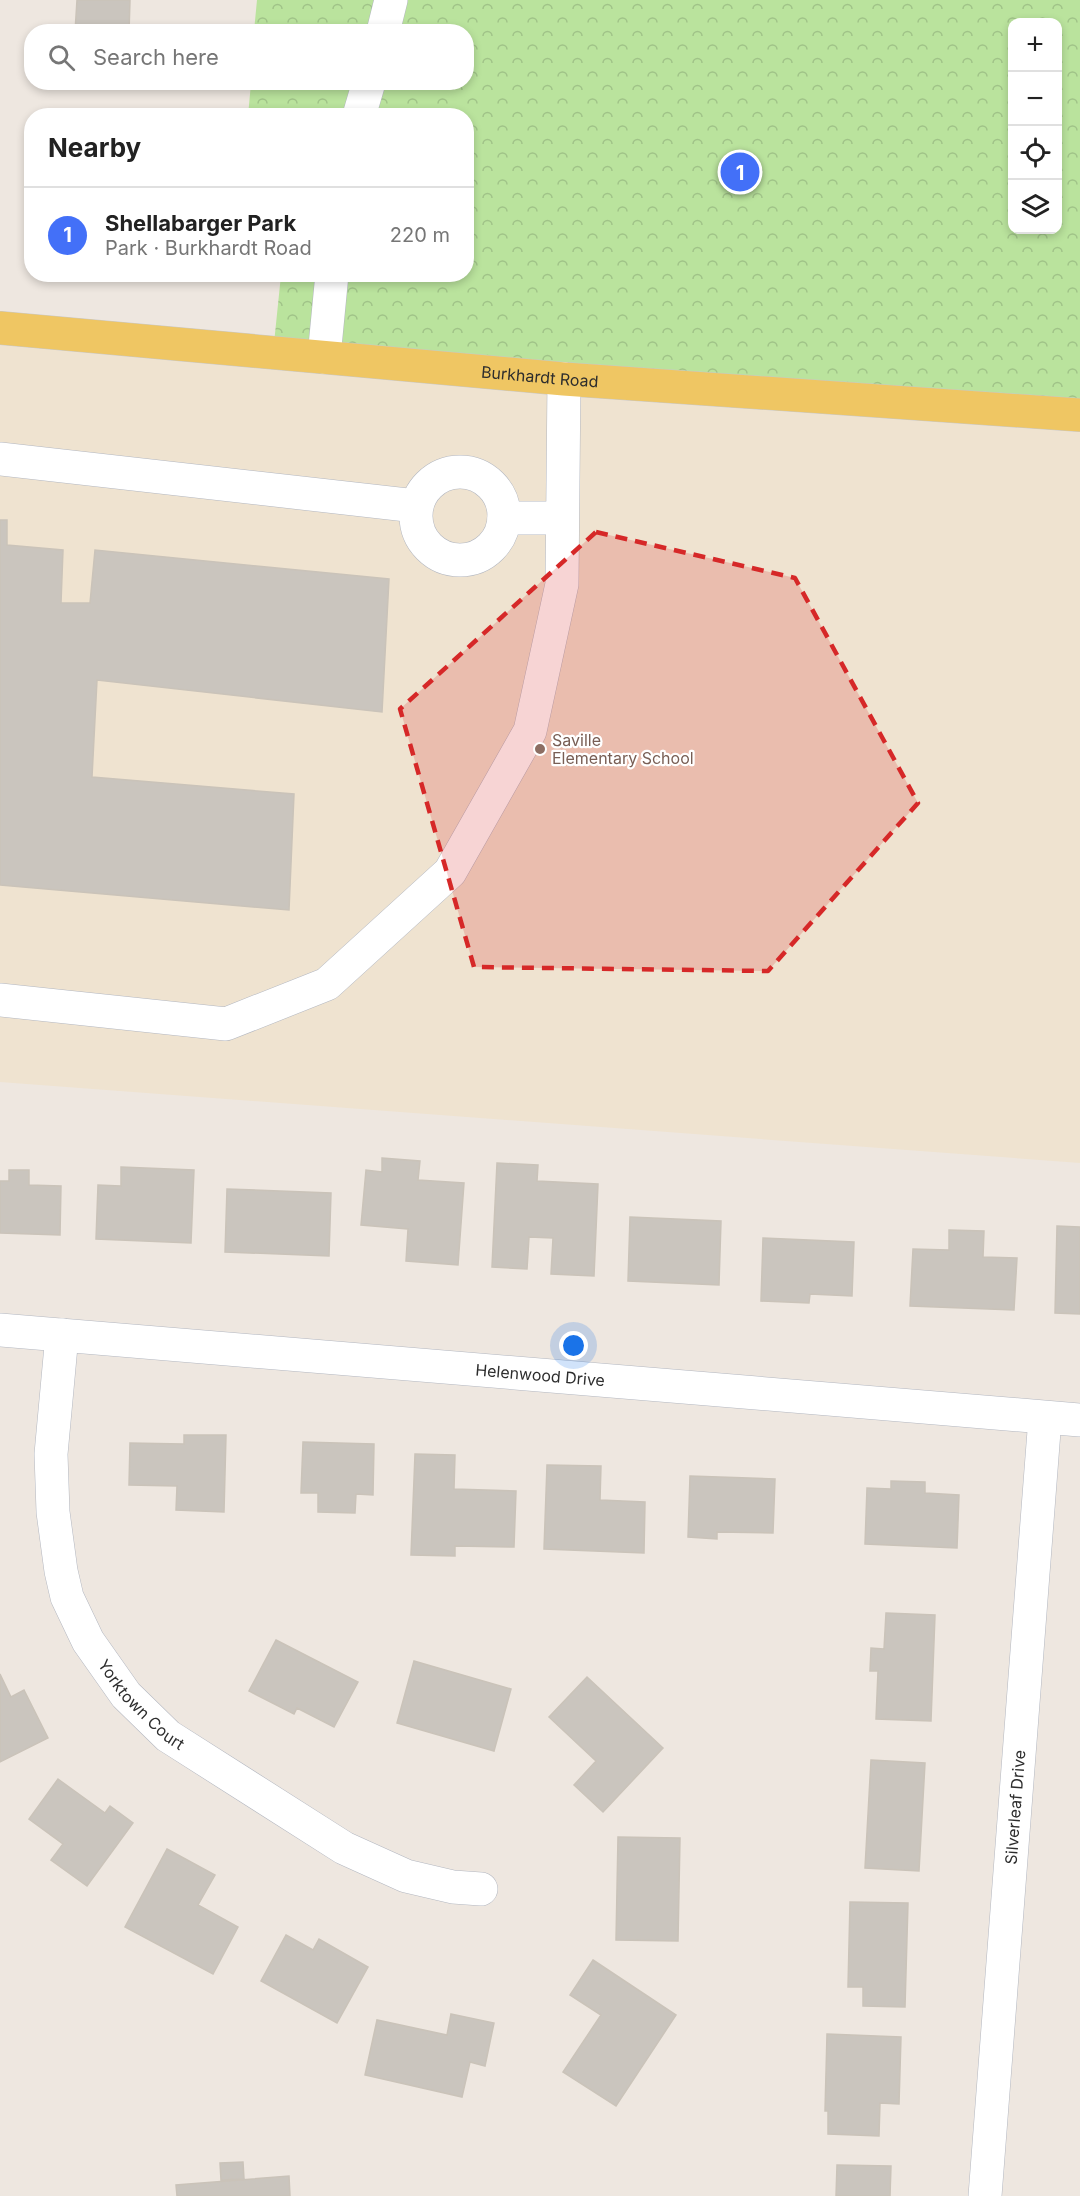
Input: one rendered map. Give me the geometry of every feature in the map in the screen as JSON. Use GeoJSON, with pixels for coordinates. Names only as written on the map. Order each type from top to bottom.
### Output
{"type":"FeatureCollection","features":[{"type":"Feature","properties":{"kind":"main road","name":"Burkhardt Road"},"geometry":{"type":"LineString","coordinates":[[0,328],[564,379],[1080,415]]}},
{"type":"Feature","properties":{"kind":"street"},"geometry":{"type":"LineString","coordinates":[[385,24],[391,0]]}},
{"type":"Feature","properties":{"kind":"street"},"geometry":{"type":"LineString","coordinates":[[361,108],[367,90]]}},
{"type":"Feature","properties":{"kind":"street"},"geometry":{"type":"LineString","coordinates":[[324,357],[331,282]]}},
{"type":"Feature","properties":{"kind":"street"},"geometry":{"type":"LineString","coordinates":[[0,1000],[226,1024],[327,984],[450,872],[530,731],[562,584],[564,379]]}},
{"type":"Feature","properties":{"kind":"street"},"geometry":{"type":"LineString","coordinates":[[0,459],[416,506]]}},
{"type":"Feature","properties":{"kind":"street"},"geometry":{"type":"LineString","coordinates":[[461,472],[476,475],[489,483],[499,495],[504,509],[504,518],[504,525],[498,539],[489,549],[478,557],[464,560],[450,559],[437,555],[419,534],[416,506],[422,492],[433,481],[446,474],[461,472]]}},
{"type":"Feature","properties":{"kind":"street"},"geometry":{"type":"LineString","coordinates":[[504,518],[562,518]]}},
{"type":"Feature","properties":{"kind":"street","name":"Helenwood Drive"},"geometry":{"type":"LineString","coordinates":[[0,1330],[1080,1420]]}},
{"type":"Feature","properties":{"kind":"street","name":"Yorktown Court"},"geometry":{"type":"LineString","coordinates":[[62,1335],[51,1454],[52,1512],[61,1571],[67,1597],[88,1641],[126,1695],[168,1736],[344,1848],[406,1876],[453,1887],[481,1889]]}},
{"type":"Feature","properties":{"kind":"street","name":"Silverleaf Drive"},"geometry":{"type":"LineString","coordinates":[[986,2196],[1045,1418]]}},
{"type":"Feature","properties":{"kind":"highlighted area"},"geometry":{"type":"Polygon","coordinates":[[[596,532],[795,578],[918,803],[768,971],[474,967],[400,709],[596,532]]]}},
{"type":"Feature","properties":{"kind":"shaded area","name":"Saville Elementary School"},"geometry":{"type":"Polygon","coordinates":[[[0,328],[1080,415],[1080,1163],[0,1082],[0,328]]]}},
{"type":"Feature","properties":{"kind":"green space"},"geometry":{"type":"Polygon","coordinates":[[[257,0],[1080,0],[1080,415],[273,353],[280,282],[474,282],[474,108],[249,108],[250,90],[474,90],[474,24],[255,24],[257,0]]]}},
{"type":"Feature","properties":{"kind":"building"},"geometry":{"type":"Polygon","coordinates":[[[77,0],[130,0],[129,24],[76,24],[77,0]]]}},
{"type":"Feature","properties":{"kind":"building"},"geometry":{"type":"Polygon","coordinates":[[[0,520],[7,520],[7,545],[63,550],[61,603],[90,603],[95,550],[389,579],[382,712],[97,680],[92,777],[294,794],[289,910],[0,885],[0,520]]]}},
{"type":"Feature","properties":{"kind":"building"},"geometry":{"type":"Polygon","coordinates":[[[382,1158],[420,1161],[418,1180],[464,1183],[458,1265],[406,1261],[408,1229],[361,1225],[366,1170],[382,1172],[382,1158]]]}},
{"type":"Feature","properties":{"kind":"building"},"geometry":{"type":"Polygon","coordinates":[[[497,1163],[538,1165],[537,1181],[598,1184],[594,1276],[551,1274],[553,1238],[529,1237],[527,1269],[492,1267],[497,1163]]]}},
{"type":"Feature","properties":{"kind":"building"},"geometry":{"type":"Polygon","coordinates":[[[121,1167],[194,1170],[191,1243],[96,1239],[98,1185],[121,1186],[121,1167]]]}},
{"type":"Feature","properties":{"kind":"building"},"geometry":{"type":"Polygon","coordinates":[[[9,1170],[29,1170],[29,1185],[61,1186],[60,1235],[0,1233],[0,1181],[9,1181],[9,1170]]]}},
{"type":"Feature","properties":{"kind":"building"},"geometry":{"type":"Polygon","coordinates":[[[227,1189],[331,1193],[329,1256],[225,1252],[227,1189]]]}},
{"type":"Feature","properties":{"kind":"building"},"geometry":{"type":"Polygon","coordinates":[[[630,1217],[721,1221],[719,1285],[628,1281],[630,1217]]]}},
{"type":"Feature","properties":{"kind":"building"},"geometry":{"type":"Polygon","coordinates":[[[1057,1226],[1080,1227],[1080,1314],[1055,1313],[1057,1226]]]}},
{"type":"Feature","properties":{"kind":"building"},"geometry":{"type":"Polygon","coordinates":[[[949,1230],[984,1231],[983,1257],[1017,1258],[1014,1310],[910,1306],[913,1249],[949,1250],[949,1230]]]}},
{"type":"Feature","properties":{"kind":"building"},"geometry":{"type":"Polygon","coordinates":[[[763,1238],[854,1242],[852,1296],[810,1294],[809,1303],[761,1301],[763,1238]]]}},
{"type":"Feature","properties":{"kind":"building"},"geometry":{"type":"Polygon","coordinates":[[[184,1435],[226,1435],[224,1512],[176,1510],[177,1486],[129,1485],[130,1443],[184,1444],[184,1435]]]}},
{"type":"Feature","properties":{"kind":"building"},"geometry":{"type":"Polygon","coordinates":[[[303,1442],[374,1444],[373,1495],[356,1494],[355,1513],[318,1512],[318,1493],[301,1493],[303,1442]]]}},
{"type":"Feature","properties":{"kind":"building"},"geometry":{"type":"Polygon","coordinates":[[[415,1454],[455,1455],[454,1489],[516,1491],[514,1547],[455,1546],[455,1556],[411,1555],[415,1454]]]}},
{"type":"Feature","properties":{"kind":"building"},"geometry":{"type":"Polygon","coordinates":[[[547,1465],[601,1466],[600,1500],[645,1502],[644,1553],[544,1549],[547,1465]]]}},
{"type":"Feature","properties":{"kind":"building"},"geometry":{"type":"Polygon","coordinates":[[[690,1476],[775,1479],[773,1533],[717,1532],[717,1539],[688,1537],[690,1476]]]}},
{"type":"Feature","properties":{"kind":"building"},"geometry":{"type":"Polygon","coordinates":[[[891,1481],[925,1482],[925,1493],[959,1495],[957,1548],[865,1544],[867,1488],[891,1489],[891,1481]]]}},
{"type":"Feature","properties":{"kind":"building"},"geometry":{"type":"Polygon","coordinates":[[[886,1613],[935,1615],[931,1721],[876,1719],[878,1671],[870,1671],[871,1648],[884,1649],[886,1613]]]}},
{"type":"Feature","properties":{"kind":"building"},"geometry":{"type":"Polygon","coordinates":[[[276,1640],[358,1682],[334,1727],[297,1708],[294,1714],[249,1691],[276,1640]]]}},
{"type":"Feature","properties":{"kind":"building"},"geometry":{"type":"Polygon","coordinates":[[[414,1661],[511,1689],[494,1751],[397,1723],[414,1661]]]}},
{"type":"Feature","properties":{"kind":"building"},"geometry":{"type":"Polygon","coordinates":[[[0,1674],[11,1697],[24,1690],[48,1738],[0,1762],[0,1674]]]}},
{"type":"Feature","properties":{"kind":"building"},"geometry":{"type":"Polygon","coordinates":[[[587,1677],[663,1748],[603,1812],[574,1785],[596,1761],[549,1717],[587,1677]]]}},
{"type":"Feature","properties":{"kind":"building"},"geometry":{"type":"Polygon","coordinates":[[[871,1760],[925,1763],[919,1871],[865,1868],[871,1760]]]}},
{"type":"Feature","properties":{"kind":"building"},"geometry":{"type":"Polygon","coordinates":[[[58,1779],[105,1813],[110,1806],[133,1823],[87,1886],[51,1860],[63,1844],[29,1819],[58,1779]]]}},
{"type":"Feature","properties":{"kind":"building"},"geometry":{"type":"Polygon","coordinates":[[[618,1837],[680,1838],[678,1941],[616,1940],[618,1837]]]}},
{"type":"Feature","properties":{"kind":"building"},"geometry":{"type":"Polygon","coordinates":[[[167,1849],[215,1875],[198,1905],[238,1927],[213,1974],[125,1927],[167,1849]]]}},
{"type":"Feature","properties":{"kind":"building"},"geometry":{"type":"Polygon","coordinates":[[[850,1902],[908,1903],[905,2007],[863,2006],[863,1987],[848,1987],[850,1902]]]}},
{"type":"Feature","properties":{"kind":"building"},"geometry":{"type":"Polygon","coordinates":[[[286,1935],[313,1950],[319,1939],[368,1967],[337,2023],[261,1981],[286,1935]]]}},
{"type":"Feature","properties":{"kind":"building"},"geometry":{"type":"Polygon","coordinates":[[[593,1960],[676,2015],[616,2106],[563,2072],[601,2015],[570,1995],[593,1960]]]}},
{"type":"Feature","properties":{"kind":"building"},"geometry":{"type":"Polygon","coordinates":[[[451,2014],[494,2023],[485,2066],[470,2062],[462,2097],[365,2075],[377,2020],[447,2035],[451,2014]]]}},
{"type":"Feature","properties":{"kind":"building"},"geometry":{"type":"Polygon","coordinates":[[[827,2034],[901,2037],[899,2104],[880,2103],[879,2136],[828,2134],[828,2111],[825,2111],[827,2034]]]}},
{"type":"Feature","properties":{"kind":"building"},"geometry":{"type":"Polygon","coordinates":[[[243,2162],[244,2179],[221,2180],[220,2163],[243,2162]]]}},
{"type":"Feature","properties":{"kind":"building"},"geometry":{"type":"Polygon","coordinates":[[[837,2165],[891,2166],[890,2196],[836,2196],[837,2165]]]}},
{"type":"Feature","properties":{"kind":"building"},"geometry":{"type":"Polygon","coordinates":[[[289,2176],[290,2196],[177,2196],[176,2185],[289,2176]]]}},
{"type":"Feature","properties":{"kind":"place","name":"Shellabarger Park"},"geometry":{"type":"Point","coordinates":[740,172]}},
{"type":"Feature","properties":{"kind":"place","name":"Saville Elementary School"},"geometry":{"type":"Point","coordinates":[540,749]}}]}
